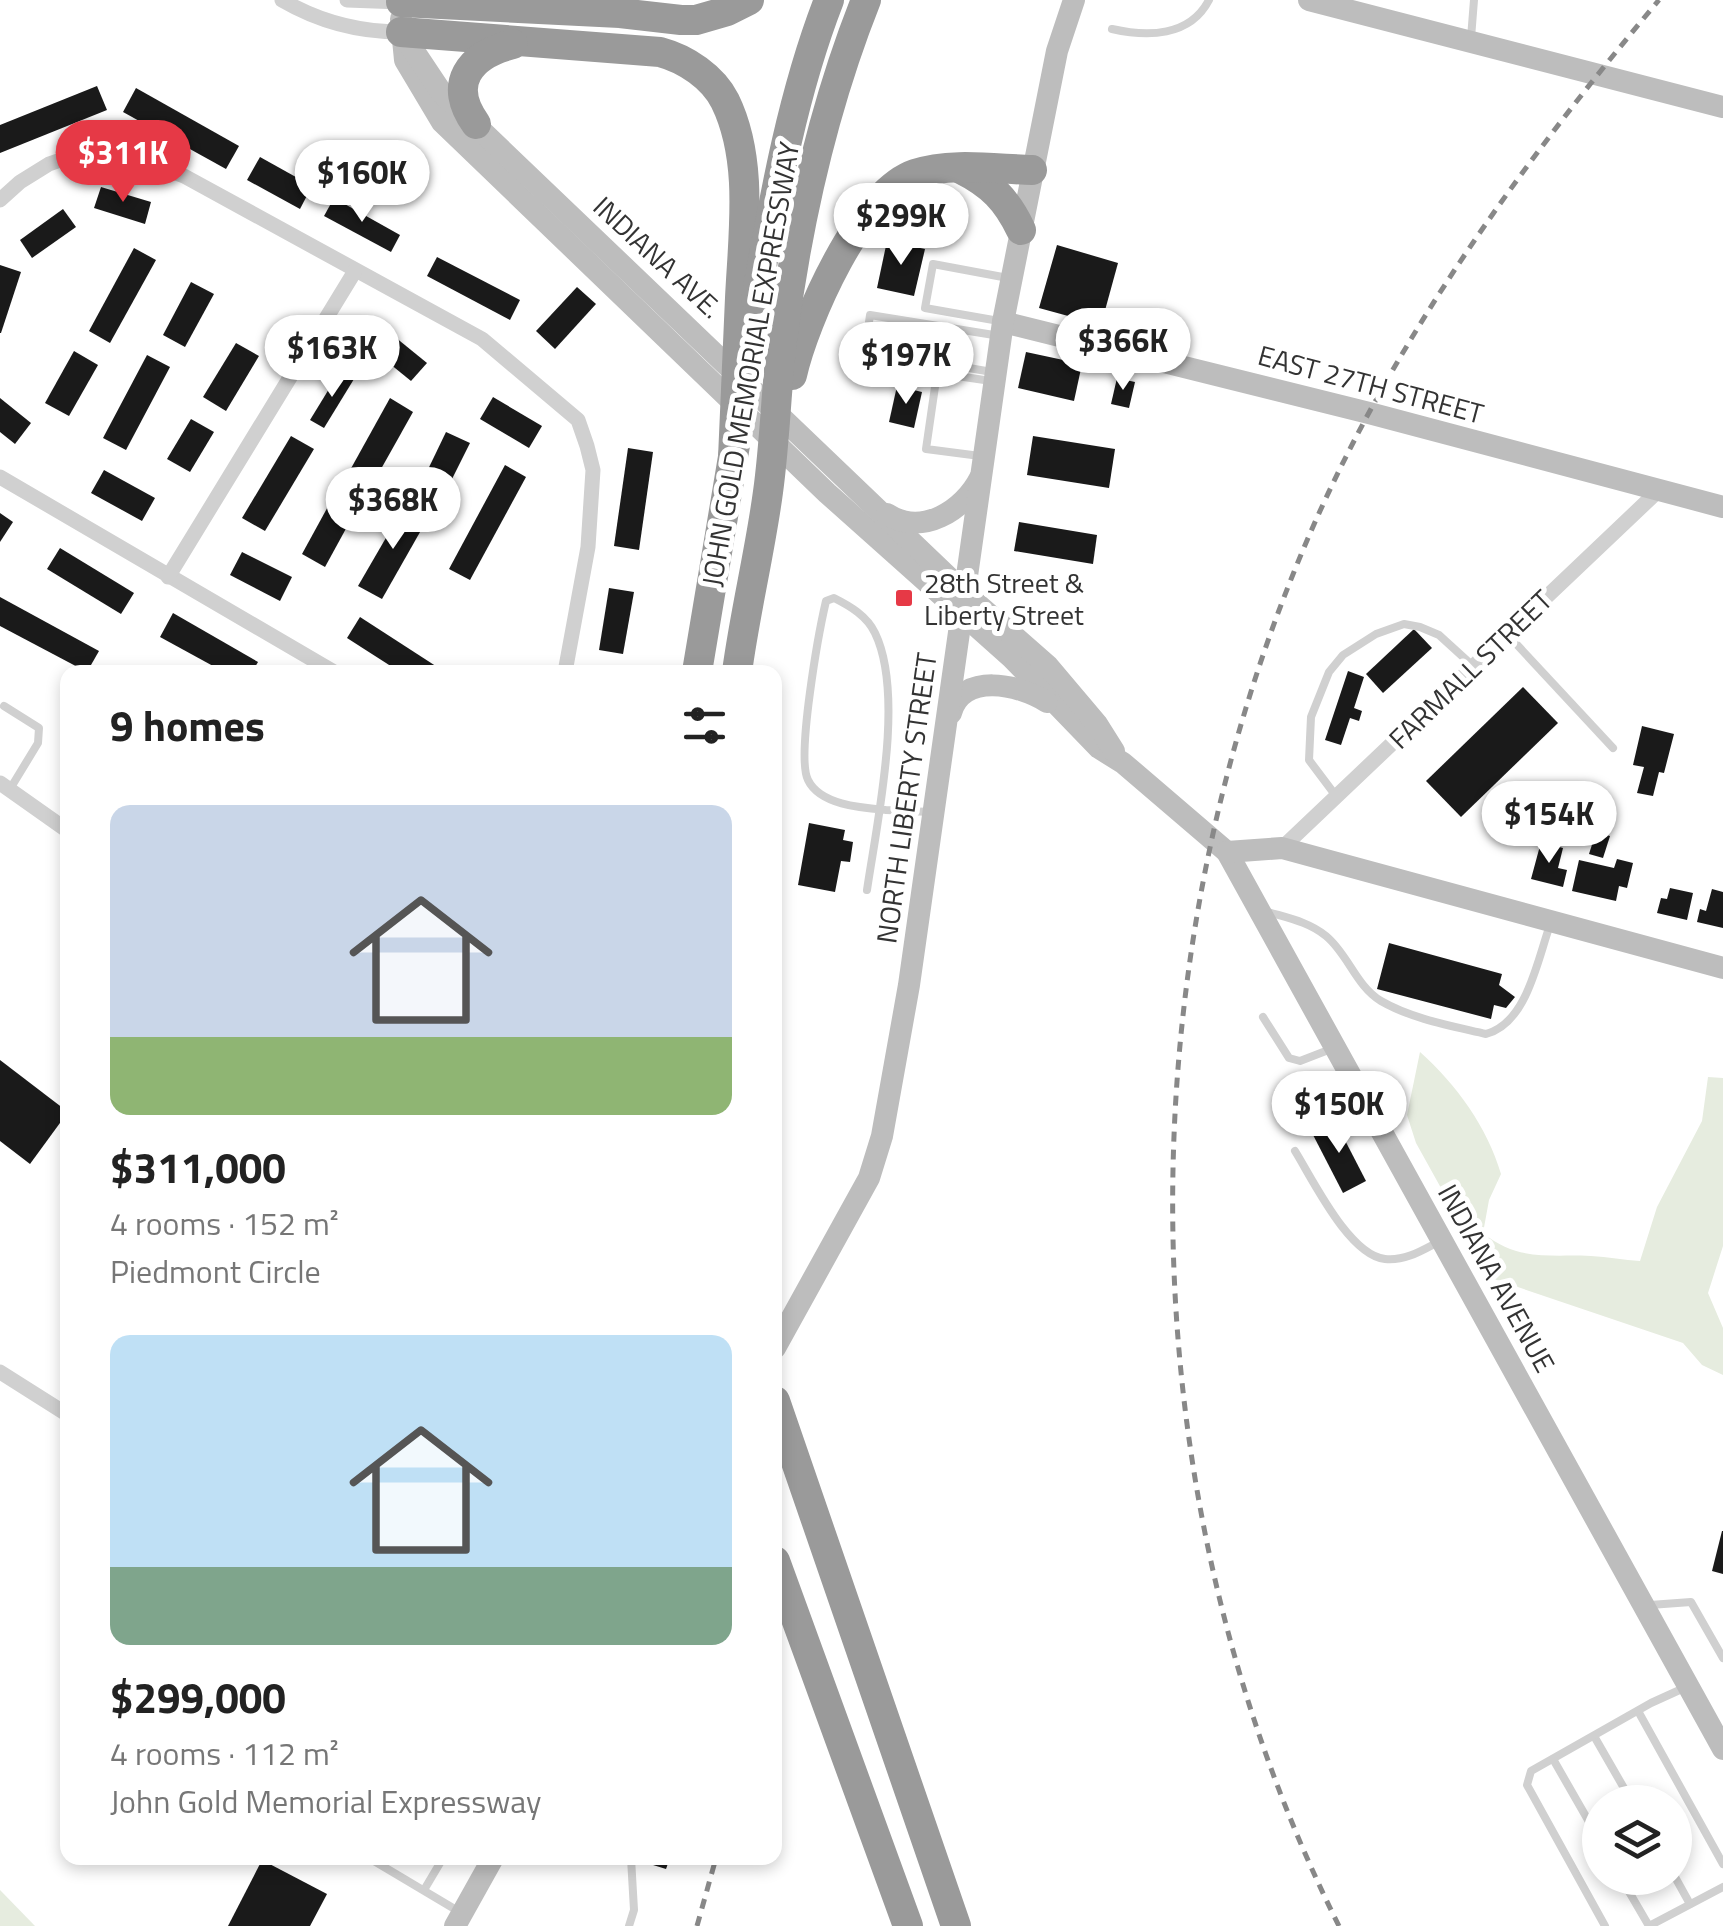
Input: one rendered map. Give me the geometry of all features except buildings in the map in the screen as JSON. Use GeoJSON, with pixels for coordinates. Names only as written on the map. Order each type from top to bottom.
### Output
{"type":"FeatureCollection","features":[{"type":"Feature","properties":{"kind":"highway"},"geometry":{"type":"LineString","coordinates":[[632,0],[667,17]]}},
{"type":"Feature","properties":{"kind":"highway"},"geometry":{"type":"LineString","coordinates":[[401,11],[470,3],[696,20],[748,0]]}},
{"type":"Feature","properties":{"kind":"highway","name":"JOHN GOLD MEMORIAL EXPRESSWAY"},"geometry":{"type":"LineString","coordinates":[[698,665],[733,458],[747,307],[799,99],[829,0]]}},
{"type":"Feature","properties":{"kind":"highway","name":"JOHN GOLD MEMORIAL EXPRESSWAY"},"geometry":{"type":"LineString","coordinates":[[738,665],[790,347],[803,212],[848,44],[866,0]]}},
{"type":"Feature","properties":{"kind":"highway"},"geometry":{"type":"LineString","coordinates":[[401,11],[518,43],[660,52],[690,65],[716,86],[734,124],[740,148],[747,307]]}},
{"type":"Feature","properties":{"kind":"highway"},"geometry":{"type":"LineString","coordinates":[[476,124],[467,112],[462,91],[471,66],[482,55],[518,43]]}},
{"type":"Feature","properties":{"kind":"highway"},"geometry":{"type":"LineString","coordinates":[[790,347],[833,268],[888,190],[914,174],[959,168],[1032,170]]}},
{"type":"Feature","properties":{"kind":"highway"},"geometry":{"type":"LineString","coordinates":[[959,168],[982,180],[1009,203],[1021,230]]}},
{"type":"Feature","properties":{"kind":"highway"},"geometry":{"type":"LineString","coordinates":[[782,1422],[956,1926]]}},
{"type":"Feature","properties":{"kind":"highway"},"geometry":{"type":"LineString","coordinates":[[782,1580],[908,1926]]}},
{"type":"Feature","properties":{"kind":"main road","name":"NORTH LIBERTY STREET"},"geometry":{"type":"LineString","coordinates":[[782,1335],[869,1178],[882,1136],[935,812],[1002,329],[1057,51],[1074,0]]}},
{"type":"Feature","properties":{"kind":"main road"},"geometry":{"type":"LineString","coordinates":[[1309,0],[1723,107]]}},
{"type":"Feature","properties":{"kind":"main road","name":"INDIANA AVE."},"geometry":{"type":"LineString","coordinates":[[401,11],[442,93],[872,504],[1066,715],[1099,748],[1123,762]]}},
{"type":"Feature","properties":{"kind":"main road","name":"INDIANA AVE."},"geometry":{"type":"LineString","coordinates":[[401,11],[405,60],[442,122],[894,556],[1048,666],[1075,695],[1123,762]]}},
{"type":"Feature","properties":{"kind":"main road","name":"EAST 27TH STREET"},"geometry":{"type":"LineString","coordinates":[[1002,329],[1368,413],[1723,507]]}},
{"type":"Feature","properties":{"kind":"main road"},"geometry":{"type":"LineString","coordinates":[[872,504],[896,520],[908,522],[951,513],[965,502],[984,463]]}},
{"type":"Feature","properties":{"kind":"main road"},"geometry":{"type":"LineString","coordinates":[[946,731],[955,700],[963,692],[993,686],[1024,690],[1066,715]]}},
{"type":"Feature","properties":{"kind":"main road","name":"INDIANA AVENUE"},"geometry":{"type":"LineString","coordinates":[[1123,762],[1228,852],[1723,1749]]}},
{"type":"Feature","properties":{"kind":"main road"},"geometry":{"type":"LineString","coordinates":[[1228,852],[1282,848],[1723,968]]}},
{"type":"Feature","properties":{"kind":"main road"},"geometry":{"type":"LineString","coordinates":[[459,1920],[490,1865]]}},
{"type":"Feature","properties":{"kind":"street"},"geometry":{"type":"LineString","coordinates":[[282,0],[308,14],[352,28],[401,11]]}},
{"type":"Feature","properties":{"kind":"street"},"geometry":{"type":"LineString","coordinates":[[347,0],[401,11]]}},
{"type":"Feature","properties":{"kind":"street"},"geometry":{"type":"LineString","coordinates":[[0,200],[20,182],[72,156],[130,155],[184,176],[482,339],[578,420],[593,470],[588,547],[566,665]]}},
{"type":"Feature","properties":{"kind":"street"},"geometry":{"type":"LineString","coordinates":[[168,577],[356,271]]}},
{"type":"Feature","properties":{"kind":"street"},"geometry":{"type":"LineString","coordinates":[[0,477],[324,665]]}},
{"type":"Feature","properties":{"kind":"street","name":"FARMALL STREET"},"geometry":{"type":"LineString","coordinates":[[1282,848],[1658,491]]}},
{"type":"Feature","properties":{"kind":"street"},"geometry":{"type":"LineString","coordinates":[[5,786],[60,825]]}},
{"type":"Feature","properties":{"kind":"street"},"geometry":{"type":"LineString","coordinates":[[0,1372],[60,1410]]}},
{"type":"Feature","properties":{"kind":"lane"},"geometry":{"type":"LineString","coordinates":[[1112,29],[1141,36],[1171,31],[1190,22],[1209,0]]}},
{"type":"Feature","properties":{"kind":"lane"},"geometry":{"type":"LineString","coordinates":[[1470,43],[1474,0]]}},
{"type":"Feature","properties":{"kind":"lane"},"geometry":{"type":"LineString","coordinates":[[1002,329],[925,308],[933,264],[1012,279]]}},
{"type":"Feature","properties":{"kind":"lane"},"geometry":{"type":"LineString","coordinates":[[996,378],[865,350],[870,315],[1002,329]]}},
{"type":"Feature","properties":{"kind":"lane"},"geometry":{"type":"LineString","coordinates":[[984,463],[926,449],[937,373],[996,378]]}},
{"type":"Feature","properties":{"kind":"lane"},"geometry":{"type":"LineString","coordinates":[[867,890],[879,809],[888,707],[884,665],[874,630],[853,607],[834,598],[826,601],[804,756],[807,779],[819,793],[834,800],[879,809],[935,812]]}},
{"type":"Feature","properties":{"kind":"lane"},"geometry":{"type":"LineString","coordinates":[[1336,797],[1310,760],[1311,717],[1328,672],[1343,654],[1376,634],[1404,624],[1438,635],[1473,666]]}},
{"type":"Feature","properties":{"kind":"lane"},"geometry":{"type":"LineString","coordinates":[[1507,634],[1614,748]]}},
{"type":"Feature","properties":{"kind":"lane"},"geometry":{"type":"LineString","coordinates":[[4,706],[39,728],[38,743],[5,786]]}},
{"type":"Feature","properties":{"kind":"lane"},"geometry":{"type":"LineString","coordinates":[[1259,910],[1310,926],[1326,936],[1364,986],[1380,1000],[1406,1012],[1486,1034],[1500,1030],[1512,1020],[1551,921]]}},
{"type":"Feature","properties":{"kind":"lane"},"geometry":{"type":"LineString","coordinates":[[1263,1017],[1289,1058],[1300,1061],[1336,1048]]}},
{"type":"Feature","properties":{"kind":"lane"},"geometry":{"type":"LineString","coordinates":[[1295,1151],[1339,1222],[1373,1256],[1387,1260],[1408,1257],[1442,1240]]}},
{"type":"Feature","properties":{"kind":"lane"},"geometry":{"type":"LineString","coordinates":[[1644,1605],[1691,1602],[1723,1658]]}},
{"type":"Feature","properties":{"kind":"lane"},"geometry":{"type":"LineString","coordinates":[[1605,1926],[1528,1786],[1531,1772],[1688,1686]]}},
{"type":"Feature","properties":{"kind":"lane"},"geometry":{"type":"LineString","coordinates":[[1638,1711],[1723,1864]]}},
{"type":"Feature","properties":{"kind":"lane"},"geometry":{"type":"LineString","coordinates":[[1594,1736],[1622,1785]]}},
{"type":"Feature","properties":{"kind":"lane"},"geometry":{"type":"LineString","coordinates":[[1552,1760],[1582,1811]]}},
{"type":"Feature","properties":{"kind":"lane"},"geometry":{"type":"LineString","coordinates":[[381,1865],[424,1890],[459,1920]]}},
{"type":"Feature","properties":{"kind":"lane"},"geometry":{"type":"LineString","coordinates":[[424,1890],[440,1865]]}},
{"type":"Feature","properties":{"kind":"lane"},"geometry":{"type":"LineString","coordinates":[[629,1926],[634,1910],[631,1865]]}},
{"type":"Feature","properties":{"kind":"lane"},"geometry":{"type":"LineString","coordinates":[[1632,1895],[1651,1926],[1723,1887]]}},
{"type":"Feature","properties":{"kind":"lane"},"geometry":{"type":"LineString","coordinates":[[1685,1895],[1690,1904]]}},
{"type":"Feature","properties":{"kind":"shaded area"},"geometry":{"type":"Polygon","coordinates":[[[1420,1052],[1469,1108],[1488,1140],[1501,1174],[1489,1200],[1483,1233],[1509,1249],[1535,1255],[1640,1261],[1657,1207],[1702,1121],[1708,1077],[1723,1078],[1723,1246],[1708,1293],[1723,1328],[1723,1375],[1702,1365],[1683,1343],[1491,1278],[1416,1143],[1407,1115],[1420,1052]]]}},
{"type":"Feature","properties":{"kind":"shaded area"},"geometry":{"type":"Polygon","coordinates":[[[0,1890],[35,1926],[0,1926],[0,1890]]]}},
{"type":"Feature","properties":{"kind":"railway"},"geometry":{"type":"LineString","coordinates":[[1339,1926],[1267,1758],[1216,1584],[1184,1404],[1173,1221],[1181,1038],[1208,857],[1254,681],[1320,511],[1354,442],[1390,374],[1472,244],[1562,120],[1659,0]]}},
{"type":"Feature","properties":{"kind":"railway"},"geometry":{"type":"LineString","coordinates":[[697,1926],[714,1865]]}},
{"type":"Feature","properties":{"kind":"place","name":"28th Street & Liberty Street"},"geometry":{"type":"Point","coordinates":[904,598]}}]}
